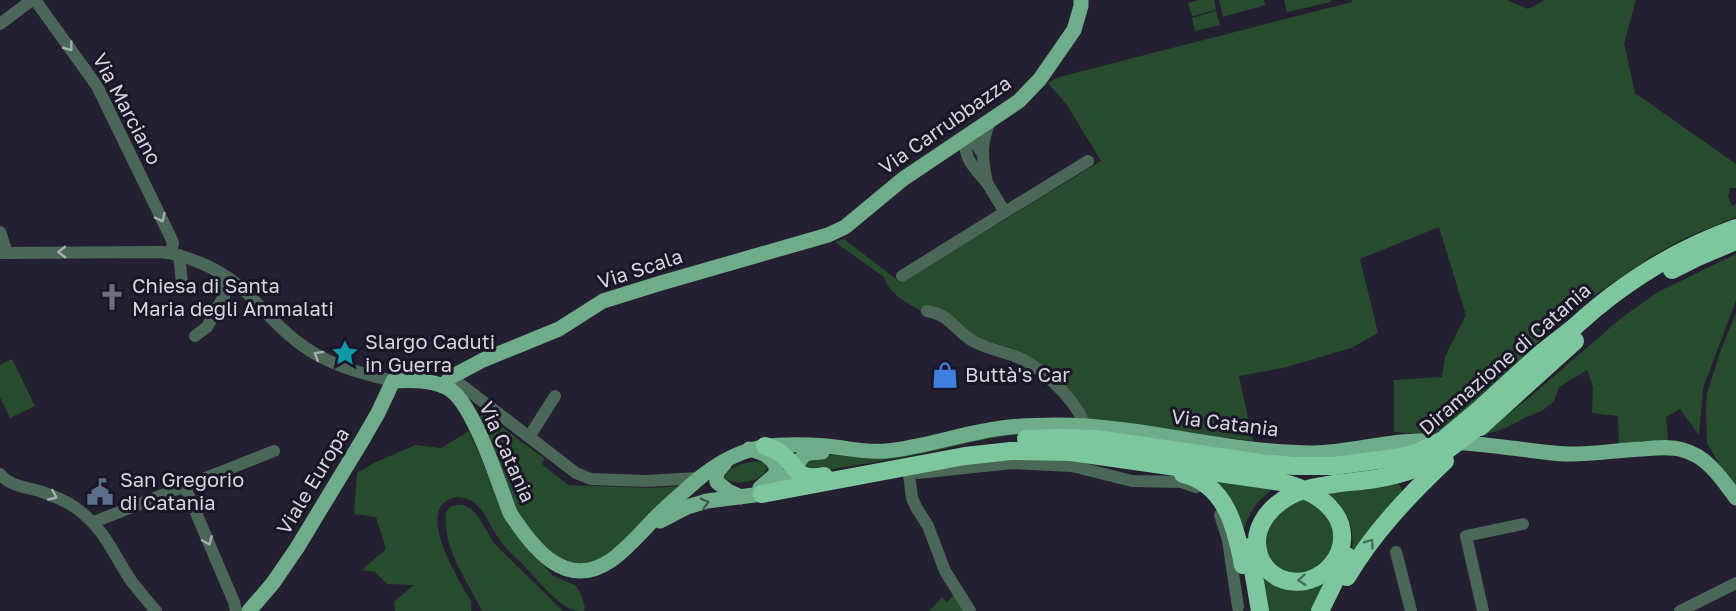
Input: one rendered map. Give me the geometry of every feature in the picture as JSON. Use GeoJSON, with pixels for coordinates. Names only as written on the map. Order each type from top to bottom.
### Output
{"type":"FeatureCollection","features":[{"type":"Feature","properties":{"kind":"highway","name":"Diramazione di Catania"},"geometry":{"type":"LineString","coordinates":[[1260,611],[1249,540],[1257,512],[1270,498],[1284,488],[1306,479],[1393,468],[1434,452],[1447,444],[1483,413],[1573,328],[1612,296],[1659,263],[1693,245],[1736,228]]}},
{"type":"Feature","properties":{"kind":"highway","name":"Diramazione di Catania"},"geometry":{"type":"LineString","coordinates":[[1330,611],[1354,566],[1383,525],[1426,479],[1486,421],[1577,339],[1630,297],[1678,266],[1736,241]]}},
{"type":"Feature","properties":{"kind":"highway"},"geometry":{"type":"LineString","coordinates":[[916,463],[975,445],[1062,438],[1096,439],[1294,466],[1334,466],[1401,457],[1419,452],[1443,440],[1540,354],[1573,328]]}},
{"type":"Feature","properties":{"kind":"highway"},"geometry":{"type":"LineString","coordinates":[[1314,491],[1337,517],[1342,533],[1342,547],[1335,563],[1309,581],[1302,582],[1278,577],[1267,569],[1259,558],[1257,550],[1258,533],[1264,519],[1282,500],[1312,488],[1375,479],[1416,468],[1445,453],[1486,421]]}},
{"type":"Feature","properties":{"kind":"highway"},"geometry":{"type":"LineString","coordinates":[[750,496],[994,447],[1050,445],[1286,480],[1327,496],[1339,508],[1348,525],[1350,542],[1345,561],[1320,611]]}},
{"type":"Feature","properties":{"kind":"highway"},"geometry":{"type":"LineString","coordinates":[[752,449],[777,450],[793,469],[809,477],[996,452],[1027,450],[1071,452],[1286,480]]}},
{"type":"Feature","properties":{"kind":"highway"},"geometry":{"type":"LineString","coordinates":[[1120,458],[1187,474],[1212,489],[1227,510],[1236,531],[1245,609]]}},
{"type":"Feature","properties":{"kind":"main road","name":"Via Carrubbazza"},"geometry":{"type":"LineString","coordinates":[[860,216],[903,179],[1019,101],[1040,79],[1074,30],[1082,0]]}},
{"type":"Feature","properties":{"kind":"main road","name":"Via Scala"},"geometry":{"type":"LineString","coordinates":[[447,382],[483,360],[559,329],[603,301],[828,235],[845,227],[860,216]]}},
{"type":"Feature","properties":{"kind":"main road"},"geometry":{"type":"LineString","coordinates":[[393,381],[447,382]]}},
{"type":"Feature","properties":{"kind":"main road","name":"Viale Europa"},"geometry":{"type":"LineString","coordinates":[[249,611],[273,583],[297,548],[378,413],[393,381]]}},
{"type":"Feature","properties":{"kind":"main road","name":"Via Catania"},"geometry":{"type":"LineString","coordinates":[[447,382],[469,414],[510,513],[530,541],[551,561],[574,571],[592,569],[611,560],[699,478],[725,459],[752,449],[828,446],[861,451],[885,451],[1006,427],[1031,425],[1084,426],[1289,452],[1332,452],[1400,442],[1473,444],[1569,454],[1650,448],[1681,449],[1694,453],[1714,470],[1736,498]]}},
{"type":"Feature","properties":{"kind":"main road"},"geometry":{"type":"LineString","coordinates":[[752,449],[769,457],[777,470],[772,479],[750,496],[728,491],[720,486],[716,473],[722,466],[752,449]]}},
{"type":"Feature","properties":{"kind":"main road"},"geometry":{"type":"LineString","coordinates":[[635,539],[660,521],[687,507],[707,501],[750,496],[785,480],[804,455],[809,453],[861,451]]}},
{"type":"Feature","properties":{"kind":"main road","name":"Viale Europa"},"geometry":{"type":"LineString","coordinates":[[243,611],[260,598]]}},
{"type":"Feature","properties":{"kind":"street"},"geometry":{"type":"LineString","coordinates":[[0,24],[33,0]]}},
{"type":"Feature","properties":{"kind":"street","name":"Via Marciano"},"geometry":{"type":"LineString","coordinates":[[33,0],[97,86],[174,251],[182,283]]}},
{"type":"Feature","properties":{"kind":"street"},"geometry":{"type":"LineString","coordinates":[[987,184],[983,154],[984,136],[991,120]]}},
{"type":"Feature","properties":{"kind":"street"},"geometry":{"type":"LineString","coordinates":[[965,137],[975,143],[983,154]]}},
{"type":"Feature","properties":{"kind":"street"},"geometry":{"type":"LineString","coordinates":[[965,137],[968,158],[1005,212]]}},
{"type":"Feature","properties":{"kind":"street"},"geometry":{"type":"LineString","coordinates":[[938,155],[952,153],[968,158]]}},
{"type":"Feature","properties":{"kind":"street"},"geometry":{"type":"LineString","coordinates":[[902,276],[1088,161]]}},
{"type":"Feature","properties":{"kind":"street"},"geometry":{"type":"LineString","coordinates":[[0,232],[3,253],[174,251],[217,271],[246,293],[296,341],[315,354],[349,369],[393,381]]}},
{"type":"Feature","properties":{"kind":"street"},"geometry":{"type":"LineString","coordinates":[[195,336],[207,327],[224,296],[223,284],[226,278]]}},
{"type":"Feature","properties":{"kind":"street"},"geometry":{"type":"LineString","coordinates":[[927,311],[946,317],[963,334],[979,345],[1018,357],[1034,365],[1079,411],[1084,426]]}},
{"type":"Feature","properties":{"kind":"street","name":"Via Catania"},"geometry":{"type":"LineString","coordinates":[[447,382],[576,473],[591,479],[645,481],[699,478]]}},
{"type":"Feature","properties":{"kind":"street"},"geometry":{"type":"LineString","coordinates":[[529,438],[555,396]]}},
{"type":"Feature","properties":{"kind":"street"},"geometry":{"type":"LineString","coordinates":[[94,522],[274,451]]}},
{"type":"Feature","properties":{"kind":"street"},"geometry":{"type":"LineString","coordinates":[[916,463],[918,473],[1012,463],[1072,466],[1132,482],[1182,482],[1195,487],[1209,496],[1223,522],[1245,609]]}},
{"type":"Feature","properties":{"kind":"street"},"geometry":{"type":"LineString","coordinates":[[916,463],[912,498],[928,526],[945,571],[970,611]]}},
{"type":"Feature","properties":{"kind":"street"},"geometry":{"type":"LineString","coordinates":[[0,474],[13,484],[55,497],[74,506],[94,522],[105,536],[132,582],[156,611]]}},
{"type":"Feature","properties":{"kind":"street"},"geometry":{"type":"LineString","coordinates":[[0,488],[13,484]]}},
{"type":"Feature","properties":{"kind":"street"},"geometry":{"type":"LineString","coordinates":[[185,487],[236,611]]}},
{"type":"Feature","properties":{"kind":"street"},"geometry":{"type":"LineString","coordinates":[[1483,611],[1466,536],[1523,524]]}},
{"type":"Feature","properties":{"kind":"street"},"geometry":{"type":"LineString","coordinates":[[1396,552],[1411,611]]}},
{"type":"Feature","properties":{"kind":"street"},"geometry":{"type":"LineString","coordinates":[[1680,611],[1736,583]]}},
{"type":"Feature","properties":{"kind":"green space"},"geometry":{"type":"Polygon","coordinates":[[[1214,0],[1216,10],[1192,16],[1188,3],[1214,0]]]}},
{"type":"Feature","properties":{"kind":"green space"},"geometry":{"type":"Polygon","coordinates":[[[1219,0],[1264,0],[1265,5],[1223,17],[1219,0]]]}},
{"type":"Feature","properties":{"kind":"green space"},"geometry":{"type":"Polygon","coordinates":[[[1284,0],[1331,0],[1331,2],[1287,12],[1284,0]]]}},
{"type":"Feature","properties":{"kind":"green space"},"geometry":{"type":"Polygon","coordinates":[[[1352,0],[1507,0],[1528,9],[1545,0],[1636,0],[1624,43],[1635,93],[1736,164],[1736,188],[1730,188],[1728,196],[1732,206],[1736,204],[1736,217],[1687,237],[1652,256],[1593,296],[1538,342],[1442,436],[1394,432],[1394,380],[1442,377],[1445,357],[1466,315],[1439,227],[1360,259],[1378,333],[1351,348],[1283,368],[1239,376],[1253,441],[1087,419],[1041,366],[1012,348],[978,339],[927,307],[921,311],[894,293],[884,277],[835,242],[844,239],[901,283],[1101,161],[1067,105],[1048,83],[1059,77],[1352,2],[1352,0]]]}},
{"type":"Feature","properties":{"kind":"green space"},"geometry":{"type":"Polygon","coordinates":[[[1216,11],[1220,25],[1195,31],[1192,18],[1216,11]]]}},
{"type":"Feature","properties":{"kind":"green space"},"geometry":{"type":"Polygon","coordinates":[[[1736,254],[1736,300],[1703,388],[1699,435],[1680,409],[1666,417],[1668,440],[1619,445],[1618,416],[1592,413],[1593,387],[1587,370],[1559,387],[1554,401],[1542,411],[1506,428],[1480,436],[1530,397],[1620,319],[1658,292],[1736,254]]]}},
{"type":"Feature","properties":{"kind":"green space"},"geometry":{"type":"Polygon","coordinates":[[[1736,313],[1736,490],[1707,443],[1706,408],[1707,393],[1736,313]]]}},
{"type":"Feature","properties":{"kind":"green space"},"geometry":{"type":"Polygon","coordinates":[[[12,359],[35,406],[10,418],[0,397],[0,365],[12,359]]]}},
{"type":"Feature","properties":{"kind":"green space"},"geometry":{"type":"Polygon","coordinates":[[[484,412],[544,458],[542,464],[568,485],[649,488],[685,486],[612,553],[595,562],[584,564],[562,561],[535,538],[514,507],[478,418],[484,412]]]}},
{"type":"Feature","properties":{"kind":"green space"},"geometry":{"type":"Polygon","coordinates":[[[1045,429],[1088,430],[1265,455],[1296,457],[1330,456],[1417,447],[1395,453],[1308,461],[1231,455],[1099,436],[1030,433],[821,471],[810,470],[805,465],[806,458],[813,455],[886,456],[989,434],[1045,429]]]}},
{"type":"Feature","properties":{"kind":"green space"},"geometry":{"type":"Polygon","coordinates":[[[469,431],[506,517],[527,547],[553,576],[575,585],[580,592],[584,611],[569,608],[551,594],[502,543],[480,508],[474,502],[464,498],[450,499],[441,507],[437,518],[444,548],[471,601],[471,611],[395,611],[394,602],[414,585],[387,584],[375,572],[362,570],[386,549],[376,517],[354,514],[357,473],[415,445],[441,448],[469,431]]]}},
{"type":"Feature","properties":{"kind":"green space"},"geometry":{"type":"Polygon","coordinates":[[[751,462],[760,462],[767,468],[760,477],[748,482],[735,482],[725,478],[724,475],[730,470],[751,462]]]}},
{"type":"Feature","properties":{"kind":"green space"},"geometry":{"type":"Polygon","coordinates":[[[1205,478],[1274,488],[1255,506],[1244,530],[1205,478]]]}},
{"type":"Feature","properties":{"kind":"green space"},"geometry":{"type":"Polygon","coordinates":[[[1396,482],[1402,491],[1349,562],[1353,541],[1350,522],[1341,506],[1325,490],[1396,482]]]}},
{"type":"Feature","properties":{"kind":"green space"},"geometry":{"type":"Polygon","coordinates":[[[1299,496],[1318,509],[1330,521],[1336,535],[1335,543],[1322,569],[1285,576],[1261,548],[1265,525],[1299,496]]]}},
{"type":"Feature","properties":{"kind":"green space"},"geometry":{"type":"Polygon","coordinates":[[[463,505],[471,509],[494,543],[563,611],[482,611],[457,563],[448,538],[446,512],[450,507],[463,505]]]}},
{"type":"Feature","properties":{"kind":"green space"},"geometry":{"type":"Polygon","coordinates":[[[1259,566],[1269,576],[1331,572],[1315,611],[1264,611],[1259,566]]]}},
{"type":"Feature","properties":{"kind":"green space"},"geometry":{"type":"Polygon","coordinates":[[[954,595],[967,611],[929,611],[942,597],[947,602],[954,595]]]}},
{"type":"Feature","properties":{"kind":"place","name":"Chiesa di Santa Maria degli Ammalati"},"geometry":{"type":"Point","coordinates":[112,297]}},
{"type":"Feature","properties":{"kind":"place","name":"Slargo Caduti in Guerra"},"geometry":{"type":"Point","coordinates":[345,353]}},
{"type":"Feature","properties":{"kind":"place","name":"Buttà's Car"},"geometry":{"type":"Point","coordinates":[945,375]}},
{"type":"Feature","properties":{"kind":"place","name":"San Gregorio di Catania"},"geometry":{"type":"Point","coordinates":[100,492]}}]}
